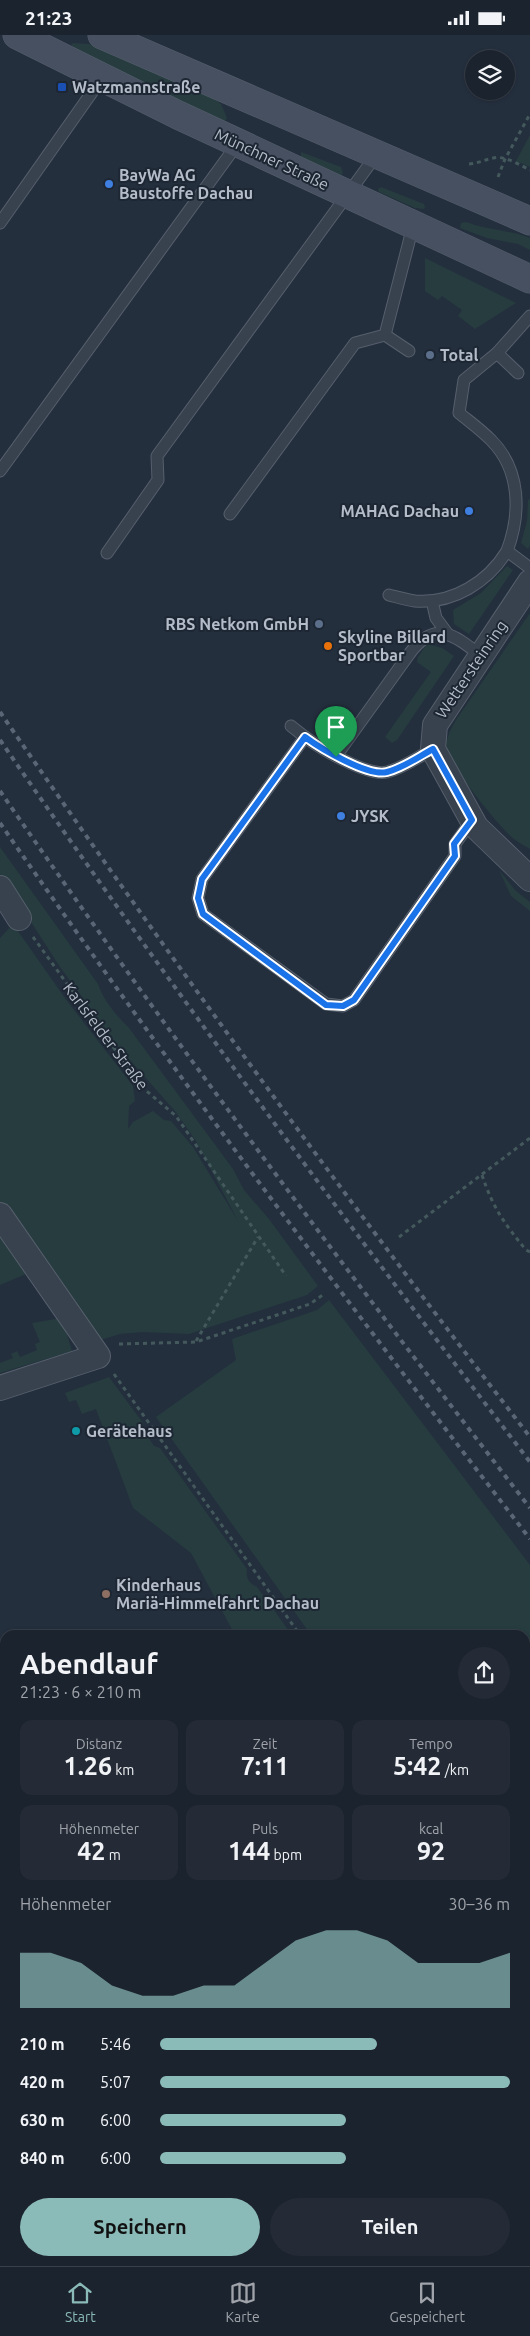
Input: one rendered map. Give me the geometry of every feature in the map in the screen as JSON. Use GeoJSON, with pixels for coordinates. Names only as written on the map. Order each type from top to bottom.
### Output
{"type":"FeatureCollection","features":[{"type":"Feature","properties":{"kind":"main road","name":"Münchner Straße"},"geometry":{"type":"LineString","coordinates":[[17,35],[238,143],[530,279]]}},
{"type":"Feature","properties":{"kind":"main road"},"geometry":{"type":"LineString","coordinates":[[102,35],[530,221]]}},
{"type":"Feature","properties":{"kind":"street","name":"Wettersteinring"},"geometry":{"type":"LineString","coordinates":[[433,749],[435,725],[530,582]]}},
{"type":"Feature","properties":{"kind":"street"},"geometry":{"type":"LineString","coordinates":[[433,749],[476,827],[530,879]]}},
{"type":"Feature","properties":{"kind":"street"},"geometry":{"type":"LineString","coordinates":[[0,888],[19,918]]}},
{"type":"Feature","properties":{"kind":"street"},"geometry":{"type":"LineString","coordinates":[[0,1215],[98,1356],[0,1388]]}},
{"type":"Feature","properties":{"kind":"lane"},"geometry":{"type":"LineString","coordinates":[[0,223],[102,78]]}},
{"type":"Feature","properties":{"kind":"lane"},"geometry":{"type":"LineString","coordinates":[[0,471],[238,143]]}},
{"type":"Feature","properties":{"kind":"lane"},"geometry":{"type":"LineString","coordinates":[[107,553],[158,480],[157,456],[376,155]]}},
{"type":"Feature","properties":{"kind":"lane"},"geometry":{"type":"LineString","coordinates":[[385,335],[413,225]]}},
{"type":"Feature","properties":{"kind":"lane"},"geometry":{"type":"LineString","coordinates":[[389,595],[414,601],[432,601],[452,596],[486,578],[499,564],[506,551],[514,532],[517,511],[513,478],[504,459],[492,441],[459,413],[464,380],[497,353],[530,316]]}},
{"type":"Feature","properties":{"kind":"lane"},"geometry":{"type":"LineString","coordinates":[[230,514],[356,343],[385,335],[409,351]]}},
{"type":"Feature","properties":{"kind":"lane"},"geometry":{"type":"LineString","coordinates":[[497,353],[518,373]]}},
{"type":"Feature","properties":{"kind":"lane"},"geometry":{"type":"LineString","coordinates":[[452,373],[464,380]]}},
{"type":"Feature","properties":{"kind":"lane"},"geometry":{"type":"LineString","coordinates":[[506,551],[530,568]]}},
{"type":"Feature","properties":{"kind":"lane"},"geometry":{"type":"LineString","coordinates":[[432,601],[436,618],[447,633],[480,655]]}},
{"type":"Feature","properties":{"kind":"lane"},"geometry":{"type":"LineString","coordinates":[[336,757],[415,647],[437,632],[447,633]]}},
{"type":"Feature","properties":{"kind":"lane"},"geometry":{"type":"LineString","coordinates":[[291,726],[336,757],[360,767],[385,773],[433,749]]}},
{"type":"Feature","properties":{"kind":"lane"},"geometry":{"type":"LineString","coordinates":[[305,737],[202,879],[198,898],[203,914],[326,1005],[343,1006],[354,1000],[455,856],[454,844],[472,820]]}},
{"type":"Feature","properties":{"kind":"path"},"geometry":{"type":"LineString","coordinates":[[488,203],[505,159],[530,114]]}},
{"type":"Feature","properties":{"kind":"path","name":"Karlsfelder Straße"},"geometry":{"type":"LineString","coordinates":[[19,918],[143,1088],[176,1116],[286,1275]]}},
{"type":"Feature","properties":{"kind":"path"},"geometry":{"type":"LineString","coordinates":[[399,1237],[530,1138]]}},
{"type":"Feature","properties":{"kind":"path"},"geometry":{"type":"LineString","coordinates":[[482,1175],[491,1201],[501,1219],[526,1250],[530,1252]]}},
{"type":"Feature","properties":{"kind":"path"},"geometry":{"type":"LineString","coordinates":[[196,1342],[258,1237]]}},
{"type":"Feature","properties":{"kind":"path"},"geometry":{"type":"LineString","coordinates":[[296,1630],[112,1371],[98,1356],[110,1346],[122,1343],[196,1342],[310,1304],[324,1294]]}},
{"type":"Feature","properties":{"kind":"green space"},"geometry":{"type":"Polygon","coordinates":[[[71,44],[89,44],[210,96],[221,104],[227,118],[225,121],[221,120],[74,49],[71,44]]]}},
{"type":"Feature","properties":{"kind":"green space"},"geometry":{"type":"Polygon","coordinates":[[[530,135],[530,167],[516,161],[530,135]]]}},
{"type":"Feature","properties":{"kind":"green space"},"geometry":{"type":"Polygon","coordinates":[[[301,152],[341,167],[343,173],[341,175],[301,157],[301,152]]]}},
{"type":"Feature","properties":{"kind":"green space"},"geometry":{"type":"Polygon","coordinates":[[[381,187],[424,204],[425,207],[424,209],[415,208],[379,192],[378,189],[381,187]]]}},
{"type":"Feature","properties":{"kind":"green space"},"geometry":{"type":"Polygon","coordinates":[[[466,222],[530,238],[530,250],[518,244],[487,238],[460,228],[461,223],[466,222]]]}},
{"type":"Feature","properties":{"kind":"green space"},"geometry":{"type":"Polygon","coordinates":[[[425,258],[516,303],[475,329],[458,316],[462,310],[442,296],[438,300],[425,291],[425,258]]]}},
{"type":"Feature","properties":{"kind":"green space"},"geometry":{"type":"Polygon","coordinates":[[[530,499],[530,546],[528,549],[521,543],[527,521],[528,500],[530,499]]]}},
{"type":"Feature","properties":{"kind":"green space"},"geometry":{"type":"Polygon","coordinates":[[[507,566],[513,570],[469,634],[454,624],[453,610],[481,593],[507,566]]]}},
{"type":"Feature","properties":{"kind":"green space"},"geometry":{"type":"Polygon","coordinates":[[[530,613],[530,849],[507,833],[487,810],[456,768],[447,749],[447,742],[456,720],[530,613]]]}},
{"type":"Feature","properties":{"kind":"green space"},"geometry":{"type":"Polygon","coordinates":[[[427,644],[442,648],[454,656],[397,740],[392,743],[385,737],[431,672],[417,662],[418,657],[427,644]]]}},
{"type":"Feature","properties":{"kind":"green space"},"geometry":{"type":"Polygon","coordinates":[[[0,847],[98,984],[111,1007],[129,1028],[233,1169],[244,1190],[269,1219],[318,1286],[307,1295],[189,1334],[143,1332],[120,1334],[100,1340],[0,1202],[0,938],[13,924],[67,1001],[133,1086],[135,1101],[129,1106],[128,1129],[133,1122],[153,1111],[164,1120],[171,1121],[193,1147],[238,1221],[196,1141],[175,1111],[120,1049],[60,967],[0,874],[0,847]]]}},
{"type":"Feature","properties":{"kind":"green space"},"geometry":{"type":"Polygon","coordinates":[[[499,870],[515,890],[530,902],[530,911],[511,896],[499,870]]]}},
{"type":"Feature","properties":{"kind":"green space"},"geometry":{"type":"Polygon","coordinates":[[[0,1228],[31,1272],[0,1285],[0,1228]]]}},
{"type":"Feature","properties":{"kind":"green space"},"geometry":{"type":"Polygon","coordinates":[[[329,1300],[530,1565],[530,1630],[307,1630],[156,1417],[236,1360],[232,1339],[317,1310],[329,1300]]]}},
{"type":"Feature","properties":{"kind":"green space"},"geometry":{"type":"Polygon","coordinates":[[[62,1318],[72,1351],[0,1373],[0,1363],[13,1358],[11,1354],[17,1351],[20,1357],[37,1350],[35,1344],[40,1342],[32,1323],[62,1318]]]}},
{"type":"Feature","properties":{"kind":"green space"},"geometry":{"type":"Polygon","coordinates":[[[109,1377],[143,1423],[143,1429],[154,1446],[160,1448],[247,1569],[247,1578],[257,1587],[288,1630],[232,1630],[191,1553],[133,1508],[96,1409],[82,1414],[76,1400],[69,1402],[65,1393],[109,1377]]]}},
{"type":"Feature","properties":{"kind":"railway"},"geometry":{"type":"LineString","coordinates":[[0,712],[260,1078],[530,1437]]}},
{"type":"Feature","properties":{"kind":"railway"},"geometry":{"type":"LineString","coordinates":[[0,740],[260,1104],[530,1462]]}},
{"type":"Feature","properties":{"kind":"railway"},"geometry":{"type":"LineString","coordinates":[[0,791],[194,1064],[394,1331],[530,1508]]}},
{"type":"Feature","properties":{"kind":"railway"},"geometry":{"type":"LineString","coordinates":[[0,823],[194,1095],[530,1539]]}},
{"type":"Feature","properties":{"kind":"place","name":"Watzmannstraße"},"geometry":{"type":"Point","coordinates":[62,87]}},
{"type":"Feature","properties":{"kind":"place","name":"BayWa AG Baustoffe Dachau"},"geometry":{"type":"Point","coordinates":[109,184]}},
{"type":"Feature","properties":{"kind":"place","name":"Total"},"geometry":{"type":"Point","coordinates":[430,355]}},
{"type":"Feature","properties":{"kind":"place","name":"MAHAG Dachau"},"geometry":{"type":"Point","coordinates":[469,511]}},
{"type":"Feature","properties":{"kind":"place","name":"RBS Netkom GmbH"},"geometry":{"type":"Point","coordinates":[319,624]}},
{"type":"Feature","properties":{"kind":"place","name":"Skyline Billard Sportbar"},"geometry":{"type":"Point","coordinates":[328,646]}},
{"type":"Feature","properties":{"kind":"place","name":"JYSK"},"geometry":{"type":"Point","coordinates":[341,816]}},
{"type":"Feature","properties":{"kind":"place","name":"Gerätehaus"},"geometry":{"type":"Point","coordinates":[76,1431]}},
{"type":"Feature","properties":{"kind":"place","name":"Kinderhaus Mariä-Himmelfahrt Dachau"},"geometry":{"type":"Point","coordinates":[106,1594]}},
{"type":"Feature","properties":{"kind":"route"},"geometry":{"type":"LineString","coordinates":[[305,737],[336,757],[360,767],[385,773],[433,749],[472,820],[454,844],[455,856],[354,1000],[343,1006],[326,1005],[203,914],[198,898],[202,879],[305,737]]}}]}
